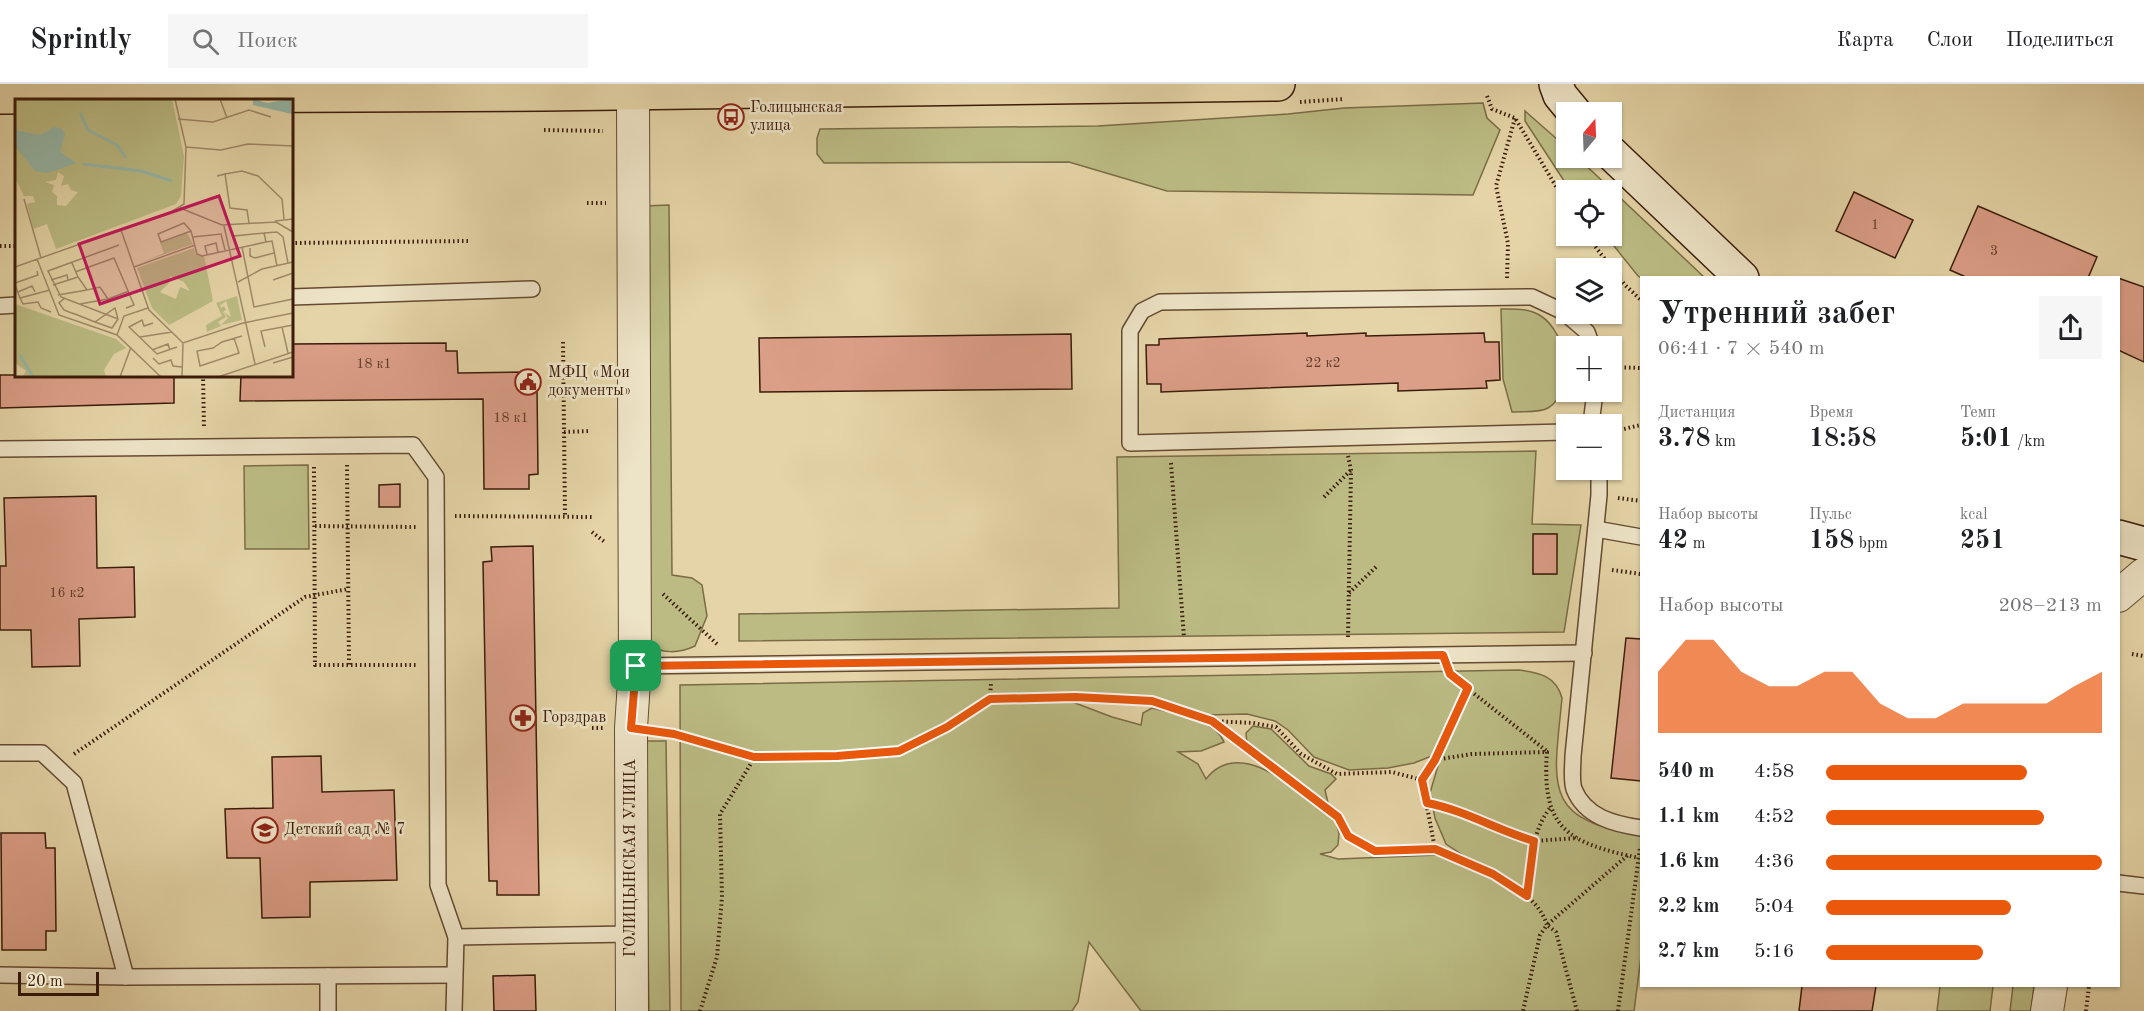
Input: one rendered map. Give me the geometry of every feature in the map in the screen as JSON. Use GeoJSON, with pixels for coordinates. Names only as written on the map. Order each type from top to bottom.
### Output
{"type":"FeatureCollection","features":[{"type":"Feature","properties":{"kind":"main road"},"geometry":{"type":"LineString","coordinates":[[0,97],[633,93],[1278,84]]}},
{"type":"Feature","properties":{"kind":"main road"},"geometry":{"type":"LineString","coordinates":[[1556,84],[1566,102]]}},
{"type":"Feature","properties":{"kind":"main road"},"geometry":{"type":"LineString","coordinates":[[1622,163],[1740,276]]}},
{"type":"Feature","properties":{"kind":"main road"},"geometry":{"type":"LineString","coordinates":[[2120,538],[2144,544]]}},
{"type":"Feature","properties":{"kind":"street","name":"ГОЛИЦЫНСКАЯ УЛИЦА"},"geometry":{"type":"LineString","coordinates":[[632,1011],[631,728],[636,666],[633,93]]}},
{"type":"Feature","properties":{"kind":"street"},"geometry":{"type":"LineString","coordinates":[[2120,594],[2144,574]]}},
{"type":"Feature","properties":{"kind":"street"},"geometry":{"type":"LineString","coordinates":[[2047,1011],[2051,987]]}},
{"type":"Feature","properties":{"kind":"lane"},"geometry":{"type":"LineString","coordinates":[[292,297],[532,289]]}},
{"type":"Feature","properties":{"kind":"lane"},"geometry":{"type":"LineString","coordinates":[[1556,308],[1532,297],[1160,302],[1142,311],[1130,331],[1130,443],[1556,432]]}},
{"type":"Feature","properties":{"kind":"lane"},"geometry":{"type":"LineString","coordinates":[[0,306],[15,305]]}},
{"type":"Feature","properties":{"kind":"lane"},"geometry":{"type":"LineString","coordinates":[[1578,324],[1588,336]]}},
{"type":"Feature","properties":{"kind":"lane"},"geometry":{"type":"LineString","coordinates":[[0,449],[413,445],[436,477],[438,885],[456,937],[454,1011]]}},
{"type":"Feature","properties":{"kind":"lane"},"geometry":{"type":"LineString","coordinates":[[1598,480],[1596,530],[1573,756],[1574,788],[1591,813],[1623,826],[1640,828]]}},
{"type":"Feature","properties":{"kind":"lane"},"geometry":{"type":"LineString","coordinates":[[1596,530],[1640,537]]}},
{"type":"Feature","properties":{"kind":"lane"},"geometry":{"type":"LineString","coordinates":[[636,666],[1584,653]]}},
{"type":"Feature","properties":{"kind":"lane"},"geometry":{"type":"LineString","coordinates":[[0,753],[42,753],[74,783],[126,977]]}},
{"type":"Feature","properties":{"kind":"lane"},"geometry":{"type":"LineString","coordinates":[[2120,883],[2144,886]]}},
{"type":"Feature","properties":{"kind":"lane"},"geometry":{"type":"LineString","coordinates":[[456,937],[631,934]]}},
{"type":"Feature","properties":{"kind":"lane"},"geometry":{"type":"LineString","coordinates":[[0,975],[126,977],[454,975]]}},
{"type":"Feature","properties":{"kind":"lane"},"geometry":{"type":"LineString","coordinates":[[328,976],[328,1011]]}},
{"type":"Feature","properties":{"kind":"path"},"geometry":{"type":"LineString","coordinates":[[1487,96],[1492,109],[1515,118],[1556,186]]}},
{"type":"Feature","properties":{"kind":"path"},"geometry":{"type":"LineString","coordinates":[[1506,297],[1508,243],[1496,186],[1515,118]]}},
{"type":"Feature","properties":{"kind":"path"},"geometry":{"type":"LineString","coordinates":[[544,130],[601,129],[610,137]]}},
{"type":"Feature","properties":{"kind":"path"},"geometry":{"type":"LineString","coordinates":[[587,203],[611,202]]}},
{"type":"Feature","properties":{"kind":"path"},"geometry":{"type":"LineString","coordinates":[[292,243],[468,241]]}},
{"type":"Feature","properties":{"kind":"path"},"geometry":{"type":"LineString","coordinates":[[1595,246],[1625,285],[1640,299]]}},
{"type":"Feature","properties":{"kind":"path"},"geometry":{"type":"LineString","coordinates":[[563,342],[565,517]]}},
{"type":"Feature","properties":{"kind":"path"},"geometry":{"type":"LineString","coordinates":[[1622,368],[1640,368]]}},
{"type":"Feature","properties":{"kind":"path"},"geometry":{"type":"LineString","coordinates":[[203,376],[204,447]]}},
{"type":"Feature","properties":{"kind":"path"},"geometry":{"type":"LineString","coordinates":[[1622,429],[1640,425]]}},
{"type":"Feature","properties":{"kind":"path"},"geometry":{"type":"LineString","coordinates":[[564,432],[591,432]]}},
{"type":"Feature","properties":{"kind":"path"},"geometry":{"type":"LineString","coordinates":[[347,445],[349,665]]}},
{"type":"Feature","properties":{"kind":"path"},"geometry":{"type":"LineString","coordinates":[[314,446],[315,665],[436,665]]}},
{"type":"Feature","properties":{"kind":"path"},"geometry":{"type":"LineString","coordinates":[[1346,450],[1352,470],[1348,641]]}},
{"type":"Feature","properties":{"kind":"path"},"geometry":{"type":"LineString","coordinates":[[1170,453],[1185,643]]}},
{"type":"Feature","properties":{"kind":"path"},"geometry":{"type":"LineString","coordinates":[[1324,497],[1352,470]]}},
{"type":"Feature","properties":{"kind":"path"},"geometry":{"type":"LineString","coordinates":[[315,526],[592,517]]}},
{"type":"Feature","properties":{"kind":"path"},"geometry":{"type":"LineString","coordinates":[[1348,594],[1377,566]]}},
{"type":"Feature","properties":{"kind":"path"},"geometry":{"type":"LineString","coordinates":[[1608,570],[1640,574]]}},
{"type":"Feature","properties":{"kind":"path"},"geometry":{"type":"LineString","coordinates":[[56,766],[305,597],[348,590]]}},
{"type":"Feature","properties":{"kind":"path"},"geometry":{"type":"LineString","coordinates":[[2132,654],[2144,656]]}},
{"type":"Feature","properties":{"kind":"path"},"geometry":{"type":"LineString","coordinates":[[1443,655],[1450,674],[1547,752]]}},
{"type":"Feature","properties":{"kind":"path"},"geometry":{"type":"LineString","coordinates":[[1435,849],[1422,780],[1435,760],[1468,688]]}},
{"type":"Feature","properties":{"kind":"path"},"geometry":{"type":"LineString","coordinates":[[592,728],[631,728],[674,734],[754,757],[837,756],[899,751],[947,727],[990,699],[1075,697],[1152,701],[1212,721],[1276,727],[1301,754],[1337,774],[1392,772],[1422,780]]}},
{"type":"Feature","properties":{"kind":"path"},"geometry":{"type":"LineString","coordinates":[[1212,721],[1338,817],[1348,836],[1375,851],[1435,849],[1493,874],[1527,896],[1543,913],[1546,925],[1556,932],[1577,1011]]}},
{"type":"Feature","properties":{"kind":"path"},"geometry":{"type":"LineString","coordinates":[[1435,760],[1472,754],[1547,752],[1573,756]]}},
{"type":"Feature","properties":{"kind":"path"},"geometry":{"type":"LineString","coordinates":[[700,1011],[717,957],[722,897],[720,814],[754,757]]}},
{"type":"Feature","properties":{"kind":"path"},"geometry":{"type":"LineString","coordinates":[[1427,803],[1451,807],[1493,827],[1534,841],[1578,838]]}},
{"type":"Feature","properties":{"kind":"path"},"geometry":{"type":"LineString","coordinates":[[1527,896],[1534,841],[1539,823],[1550,808]]}},
{"type":"Feature","properties":{"kind":"path"},"geometry":{"type":"LineString","coordinates":[[1618,1011],[1640,838]]}},
{"type":"Feature","properties":{"kind":"path"},"geometry":{"type":"LineString","coordinates":[[1523,1011],[1540,935],[1546,925],[1628,855]]}},
{"type":"Feature","properties":{"kind":"path"},"geometry":{"type":"LineString","coordinates":[[2086,1011],[2089,987]]}},
{"type":"Feature","properties":{"kind":"green space"},"geometry":{"type":"Polygon","coordinates":[[[1483,103],[1487,118],[1500,130],[1473,195],[1167,191],[1069,162],[824,163],[817,154],[817,138],[820,129],[1098,126],[1288,114],[1344,108],[1483,103]]]}},
{"type":"Feature","properties":{"kind":"green space"},"geometry":{"type":"Polygon","coordinates":[[[1525,111],[1556,138],[1556,168],[1589,168],[1601,180],[1563,180],[1525,121],[1525,111]]]}},
{"type":"Feature","properties":{"kind":"green space"},"geometry":{"type":"Polygon","coordinates":[[[1622,200],[1703,276],[1638,276],[1614,246],[1622,246],[1622,200]]]}},
{"type":"Feature","properties":{"kind":"green space"},"geometry":{"type":"Polygon","coordinates":[[[669,205],[672,575],[692,578],[702,585],[707,616],[695,646],[671,652],[647,646],[644,206],[669,205]]]}},
{"type":"Feature","properties":{"kind":"green space"},"geometry":{"type":"Polygon","coordinates":[[[1501,309],[1536,313],[1550,324],[1557,336],[1556,401],[1545,410],[1512,412],[1503,379],[1501,309]]]}},
{"type":"Feature","properties":{"kind":"green space"},"geometry":{"type":"Polygon","coordinates":[[[1536,451],[1532,524],[1581,525],[1564,632],[739,641],[739,614],[1119,608],[1117,457],[1536,451]],[[1534,534],[1533,574],[1556,574],[1557,534],[1534,534]]]}},
{"type":"Feature","properties":{"kind":"green space"},"geometry":{"type":"Polygon","coordinates":[[[308,465],[309,549],[245,549],[244,466],[308,465]]]}},
{"type":"Feature","properties":{"kind":"green space"},"geometry":{"type":"Polygon","coordinates":[[[1519,670],[1540,674],[1551,680],[1562,698],[1557,775],[1561,793],[1570,808],[1585,819],[1608,828],[1640,835],[1640,965],[1634,1011],[1141,1011],[1089,942],[1078,1002],[1072,1011],[681,1011],[680,685],[1519,670]],[[1054,695],[1112,717],[1141,725],[1143,713],[1152,708],[1192,718],[1212,727],[1224,742],[1201,751],[1178,752],[1198,764],[1206,779],[1221,767],[1237,763],[1254,765],[1289,784],[1335,820],[1339,833],[1338,845],[1331,852],[1320,854],[1338,859],[1461,854],[1446,844],[1435,818],[1430,793],[1442,752],[1414,763],[1388,768],[1349,770],[1314,757],[1288,730],[1275,721],[1247,714],[1205,715],[1158,698],[1054,695]]]}},
{"type":"Feature","properties":{"kind":"green space"},"geometry":{"type":"Polygon","coordinates":[[[1253,726],[1271,729],[1309,766],[1331,774],[1336,779],[1325,790],[1328,803],[1247,743],[1246,733],[1253,726]]]}},
{"type":"Feature","properties":{"kind":"green space"},"geometry":{"type":"Polygon","coordinates":[[[645,741],[666,741],[670,1011],[649,1011],[645,741]]]}},
{"type":"Feature","properties":{"kind":"green space"},"geometry":{"type":"Polygon","coordinates":[[[1940,987],[1993,987],[1990,1011],[1937,1011],[1940,987]]]}},
{"type":"Feature","properties":{"kind":"green space"},"geometry":{"type":"Polygon","coordinates":[[[2013,987],[2034,987],[2031,1011],[2010,1011],[2013,987]]]}},
{"type":"Feature","properties":{"kind":"building"},"geometry":{"type":"Polygon","coordinates":[[[1854,192],[1913,220],[1895,258],[1836,231],[1854,192]]]}},
{"type":"Feature","properties":{"kind":"building"},"geometry":{"type":"Polygon","coordinates":[[[1978,206],[2097,257],[2089,276],[1964,276],[1950,270],[1978,206]]]}},
{"type":"Feature","properties":{"kind":"building"},"geometry":{"type":"Polygon","coordinates":[[[2120,279],[2144,287],[2144,362],[2120,351],[2120,279]]]}},
{"type":"Feature","properties":{"kind":"building"},"geometry":{"type":"Polygon","coordinates":[[[1307,333],[1307,336],[1366,333],[1366,336],[1484,333],[1485,342],[1499,342],[1500,380],[1486,381],[1487,388],[1398,391],[1398,383],[1161,392],[1161,384],[1147,384],[1146,345],[1159,345],[1159,339],[1307,333]]]}},
{"type":"Feature","properties":{"kind":"building"},"geometry":{"type":"Polygon","coordinates":[[[1071,334],[1072,389],[760,392],[759,338],[1071,334]]]}},
{"type":"Feature","properties":{"kind":"building"},"geometry":{"type":"Polygon","coordinates":[[[446,343],[446,351],[457,351],[458,373],[528,372],[528,387],[537,387],[538,474],[529,475],[529,489],[484,489],[483,399],[240,401],[241,376],[292,376],[292,344],[446,343]]]}},
{"type":"Feature","properties":{"kind":"building"},"geometry":{"type":"Polygon","coordinates":[[[0,375],[174,376],[174,403],[0,408],[0,375]]]}},
{"type":"Feature","properties":{"kind":"building"},"geometry":{"type":"Polygon","coordinates":[[[400,484],[400,507],[379,507],[379,485],[400,484]]]}},
{"type":"Feature","properties":{"kind":"building"},"geometry":{"type":"Polygon","coordinates":[[[96,496],[97,568],[134,567],[135,617],[79,619],[80,666],[32,667],[31,630],[0,630],[0,566],[6,566],[4,498],[96,496]]]}},
{"type":"Feature","properties":{"kind":"building"},"geometry":{"type":"Polygon","coordinates":[[[1533,534],[1557,534],[1557,574],[1533,574],[1533,534]]]}},
{"type":"Feature","properties":{"kind":"building"},"geometry":{"type":"Polygon","coordinates":[[[533,546],[539,895],[497,895],[497,881],[489,881],[483,562],[492,561],[491,547],[533,546]]]}},
{"type":"Feature","properties":{"kind":"building"},"geometry":{"type":"Polygon","coordinates":[[[1626,638],[1640,639],[1640,781],[1611,778],[1626,638]]]}},
{"type":"Feature","properties":{"kind":"building"},"geometry":{"type":"Polygon","coordinates":[[[321,756],[322,792],[394,790],[397,880],[310,882],[310,917],[262,918],[260,858],[227,858],[225,809],[273,808],[272,757],[321,756]]]}},
{"type":"Feature","properties":{"kind":"building"},"geometry":{"type":"Polygon","coordinates":[[[1,833],[45,833],[46,848],[55,848],[56,931],[46,931],[46,950],[2,950],[1,833]]]}},
{"type":"Feature","properties":{"kind":"building"},"geometry":{"type":"Polygon","coordinates":[[[535,975],[536,1011],[494,1011],[493,976],[535,975]]]}},
{"type":"Feature","properties":{"kind":"building"},"geometry":{"type":"Polygon","coordinates":[[[1802,987],[1876,987],[1872,1011],[1799,1011],[1802,987]]]}},
{"type":"Feature","properties":{"kind":"place","name":"Голицынская улица"},"geometry":{"type":"Point","coordinates":[731,117]}},
{"type":"Feature","properties":{"kind":"place","name":"МФЦ «Мои документы»"},"geometry":{"type":"Point","coordinates":[528,382]}},
{"type":"Feature","properties":{"kind":"place","name":"Горздрав"},"geometry":{"type":"Point","coordinates":[523,718]}},
{"type":"Feature","properties":{"kind":"place","name":"Детский сад № 7"},"geometry":{"type":"Point","coordinates":[265,830]}},
{"type":"Feature","properties":{"kind":"route"},"geometry":{"type":"LineString","coordinates":[[1443,655],[1450,674],[1468,688],[1435,760],[1422,780],[1427,803],[1451,807],[1493,827],[1534,841],[1527,896],[1493,874],[1435,849],[1375,851],[1348,836],[1338,817],[1212,721],[1152,701],[1075,697],[990,699],[947,727],[899,751],[837,756],[754,757],[674,734],[631,728],[636,666],[1443,655]]}}]}
